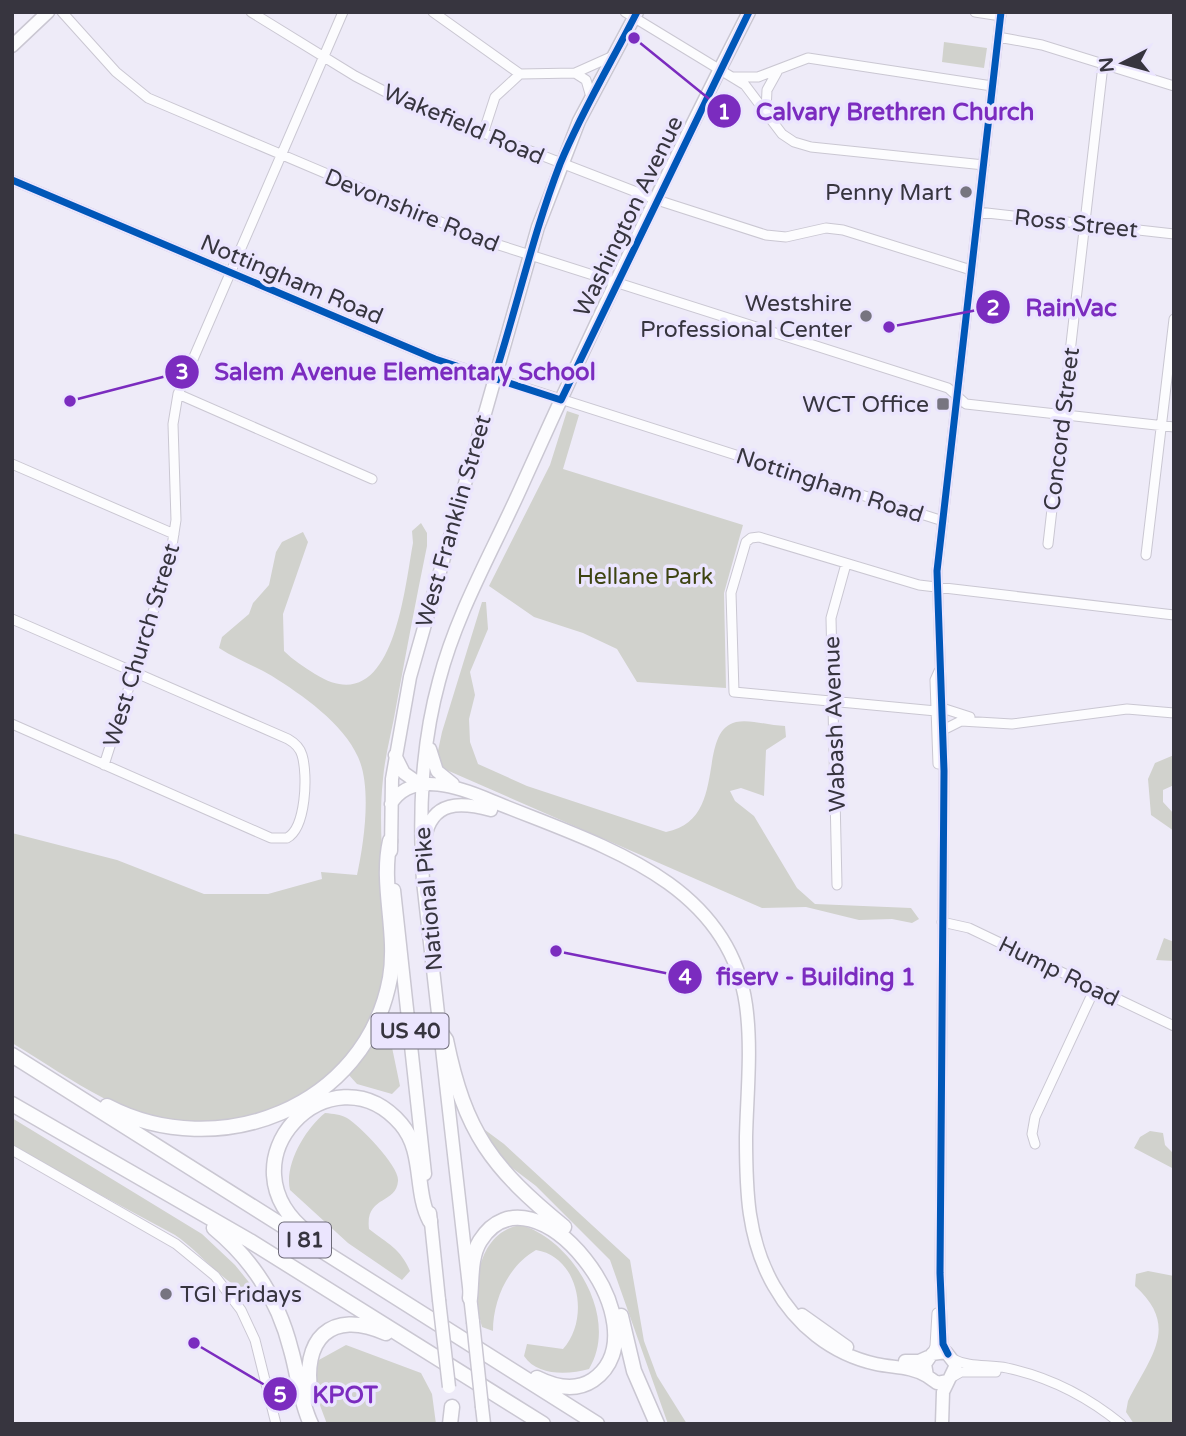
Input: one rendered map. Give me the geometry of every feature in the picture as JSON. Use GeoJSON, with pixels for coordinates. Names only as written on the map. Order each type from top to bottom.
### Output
{"type":"FeatureCollection","features":[{"type":"Feature","properties":{"kind":"highway"},"geometry":{"type":"LineString","coordinates":[[30,1066],[112,1109],[168,1128],[233,1128],[274,1116],[305,1100],[351,1058],[368,1034],[384,999],[393,940],[387,855],[390,841]]}},
{"type":"Feature","properties":{"kind":"highway"},"geometry":{"type":"LineString","coordinates":[[441,1033],[446,1040],[465,1111],[487,1153],[525,1195],[583,1244],[606,1276],[619,1308],[634,1371],[656,1424]]}},
{"type":"Feature","properties":{"kind":"highway","name":"I 81"},"geometry":{"type":"LineString","coordinates":[[12,1055],[597,1424]]}},
{"type":"Feature","properties":{"kind":"highway"},"geometry":{"type":"LineString","coordinates":[[389,1293],[305,1231],[286,1212],[275,1187],[274,1174],[277,1148],[284,1133],[301,1113],[329,1101],[359,1100],[383,1109],[394,1116],[410,1137],[419,1165],[425,1211],[430,1221]]}},
{"type":"Feature","properties":{"kind":"highway","name":"I 81"},"geometry":{"type":"LineString","coordinates":[[12,1104],[147,1181],[463,1373],[541,1424]]}},
{"type":"Feature","properties":{"kind":"highway"},"geometry":{"type":"LineString","coordinates":[[147,1181],[226,1238],[260,1278],[286,1329],[311,1424]]}},
{"type":"Feature","properties":{"kind":"highway"},"geometry":{"type":"LineString","coordinates":[[452,1333],[545,1382],[567,1387],[586,1384],[596,1378],[605,1369],[614,1351],[611,1311],[589,1265],[561,1235],[534,1220],[510,1219],[488,1231],[476,1250],[470,1298]]}},
{"type":"Feature","properties":{"kind":"highway"},"geometry":{"type":"LineString","coordinates":[[320,1424],[312,1401],[308,1364],[315,1343],[339,1325],[349,1323],[371,1326],[463,1373]]}},
{"type":"Feature","properties":{"kind":"highway"},"geometry":{"type":"LineString","coordinates":[[452,1407],[452,1424]]}},
{"type":"Feature","properties":{"kind":"main road"},"geometry":{"type":"LineString","coordinates":[[12,46],[48,12]]}},
{"type":"Feature","properties":{"kind":"main road","name":"Washington Avenue"},"geometry":{"type":"LineString","coordinates":[[561,400],[749,12]]}},
{"type":"Feature","properties":{"kind":"main road","name":"West Franklin Street"},"geometry":{"type":"LineString","coordinates":[[390,804],[395,755],[423,626],[530,256],[561,164],[632,14]]}},
{"type":"Feature","properties":{"kind":"main road","name":"National Pike"},"geometry":{"type":"LineString","coordinates":[[484,1424],[423,881],[421,784],[428,728],[439,680],[459,621],[561,400]]}},
{"type":"Feature","properties":{"kind":"main road"},"geometry":{"type":"LineString","coordinates":[[428,728],[431,757],[436,771],[448,781],[593,843],[673,884],[707,915],[725,942],[737,970],[746,1007],[749,1218],[764,1267],[793,1316],[809,1331],[835,1348],[870,1362],[913,1368],[939,1383],[951,1378]]}},
{"type":"Feature","properties":{"kind":"main road"},"geometry":{"type":"LineString","coordinates":[[395,755],[404,773],[430,790],[473,800],[589,850],[633,864]]}},
{"type":"Feature","properties":{"kind":"main road"},"geometry":{"type":"LineString","coordinates":[[390,804],[402,792],[421,784],[430,783],[472,793]]}},
{"type":"Feature","properties":{"kind":"main road"},"geometry":{"type":"LineString","coordinates":[[423,881],[425,840],[432,820],[456,804],[465,803],[491,810]]}},
{"type":"Feature","properties":{"kind":"main road","name":"National Pike"},"geometry":{"type":"LineString","coordinates":[[390,804],[390,841],[452,1407]]}},
{"type":"Feature","properties":{"kind":"main road"},"geometry":{"type":"LineString","coordinates":[[789,1307],[844,1345],[864,1354],[913,1362],[930,1355],[951,1356],[951,1378],[943,1392],[942,1424]]}},
{"type":"Feature","properties":{"kind":"main road"},"geometry":{"type":"LineString","coordinates":[[930,1355],[924,1366],[935,1392],[937,1424]]}},
{"type":"Feature","properties":{"kind":"street","name":"Devonshire Road"},"geometry":{"type":"LineString","coordinates":[[62,12],[116,72],[140,92],[165,107],[446,227],[948,388],[966,404],[1174,428]]}},
{"type":"Feature","properties":{"kind":"street","name":"Wakefield Road"},"geometry":{"type":"LineString","coordinates":[[251,12],[321,56],[409,104],[657,200],[766,235],[786,237],[826,228],[843,230],[971,270]]}},
{"type":"Feature","properties":{"kind":"street","name":"West Church Street"},"geometry":{"type":"LineString","coordinates":[[104,765],[165,582],[174,534],[176,502],[173,424],[178,394],[321,56],[343,12]]}},
{"type":"Feature","properties":{"kind":"street"},"geometry":{"type":"LineString","coordinates":[[433,12],[520,74],[575,73],[613,57]]}},
{"type":"Feature","properties":{"kind":"street"},"geometry":{"type":"LineString","coordinates":[[975,12],[1001,14],[937,588],[939,671],[935,680],[943,730],[940,1259],[943,1344],[951,1356],[964,1364],[998,1366],[1026,1374],[1082,1396],[1121,1424]]}},
{"type":"Feature","properties":{"kind":"street"},"geometry":{"type":"LineString","coordinates":[[632,14],[753,92],[782,134],[794,142],[811,147],[984,164]]}},
{"type":"Feature","properties":{"kind":"street"},"geometry":{"type":"LineString","coordinates":[[998,37],[1042,45],[1174,86]]}},
{"type":"Feature","properties":{"kind":"street"},"geometry":{"type":"LineString","coordinates":[[732,77],[763,75],[779,71],[800,60],[816,59],[992,86]]}},
{"type":"Feature","properties":{"kind":"street","name":"Concord Street"},"geometry":{"type":"LineString","coordinates":[[1048,544],[1103,65]]}},
{"type":"Feature","properties":{"kind":"street"},"geometry":{"type":"LineString","coordinates":[[767,90],[779,71]]}},
{"type":"Feature","properties":{"kind":"street"},"geometry":{"type":"LineString","coordinates":[[575,73],[586,80],[591,97]]}},
{"type":"Feature","properties":{"kind":"street"},"geometry":{"type":"LineString","coordinates":[[483,134],[495,97],[520,74]]}},
{"type":"Feature","properties":{"kind":"street"},"geometry":{"type":"LineString","coordinates":[[763,75],[767,90],[766,113]]}},
{"type":"Feature","properties":{"kind":"street","name":"Nottingham Road"},"geometry":{"type":"LineString","coordinates":[[12,180],[435,359],[943,522]]}},
{"type":"Feature","properties":{"kind":"street","name":"Ross Street"},"geometry":{"type":"LineString","coordinates":[[978,212],[1174,234]]}},
{"type":"Feature","properties":{"kind":"street"},"geometry":{"type":"LineString","coordinates":[[1146,555],[1174,319]]}},
{"type":"Feature","properties":{"kind":"street"},"geometry":{"type":"LineString","coordinates":[[178,394],[372,479]]}},
{"type":"Feature","properties":{"kind":"street"},"geometry":{"type":"LineString","coordinates":[[12,464],[174,534]]}},
{"type":"Feature","properties":{"kind":"street"},"geometry":{"type":"LineString","coordinates":[[985,722],[939,710],[734,692],[731,593],[743,548],[751,538],[759,537],[937,588],[1174,615]]}},
{"type":"Feature","properties":{"kind":"street","name":"Wabash Avenue"},"geometry":{"type":"LineString","coordinates":[[837,885],[831,618],[846,564]]}},
{"type":"Feature","properties":{"kind":"street"},"geometry":{"type":"LineString","coordinates":[[12,619],[297,745],[304,764],[299,828],[287,838],[271,838],[12,724]]}},
{"type":"Feature","properties":{"kind":"street"},"geometry":{"type":"LineString","coordinates":[[943,730],[957,721],[1012,724],[1127,709],[1174,713]]}},
{"type":"Feature","properties":{"kind":"street"},"geometry":{"type":"LineString","coordinates":[[939,710],[938,770],[942,788]]}},
{"type":"Feature","properties":{"kind":"street","name":"Hump Road"},"geometry":{"type":"LineString","coordinates":[[942,922],[970,928],[1174,1026]]}},
{"type":"Feature","properties":{"kind":"street"},"geometry":{"type":"LineString","coordinates":[[1035,1144],[1032,1134],[1035,1117],[1095,988]]}},
{"type":"Feature","properties":{"kind":"street"},"geometry":{"type":"LineString","coordinates":[[12,1150],[176,1244],[215,1276],[241,1310],[255,1340],[276,1424]]}},
{"type":"Feature","properties":{"kind":"street"},"geometry":{"type":"LineString","coordinates":[[930,1355],[936,1339],[940,1273]]}},
{"type":"Feature","properties":{"kind":"street"},"geometry":{"type":"LineString","coordinates":[[951,1378],[969,1372],[1026,1374]]}},
{"type":"Feature","properties":{"kind":"green space"},"geometry":{"type":"Polygon","coordinates":[[[944,42],[987,48],[984,68],[942,62],[944,42]]]}},
{"type":"Feature","properties":{"kind":"green space","name":"Hellane Park"},"geometry":{"type":"Polygon","coordinates":[[[567,411],[579,415],[563,469],[743,525],[724,593],[726,688],[637,682],[617,649],[583,633],[534,617],[489,586],[550,465],[567,411]]]}},
{"type":"Feature","properties":{"kind":"green space"},"geometry":{"type":"Polygon","coordinates":[[[421,523],[427,533],[427,546],[383,779],[383,969],[375,1009],[355,1045],[326,1076],[286,1103],[242,1119],[198,1123],[141,1114],[115,1103],[12,1043],[12,833],[117,860],[204,894],[268,894],[322,879],[321,872],[357,875],[366,799],[362,769],[351,745],[332,721],[296,692],[219,648],[222,637],[249,614],[253,603],[269,585],[276,552],[282,542],[303,532],[308,542],[283,614],[284,651],[315,674],[341,684],[362,681],[378,667],[390,645],[405,591],[413,543],[412,531],[421,523]]]}},
{"type":"Feature","properties":{"kind":"green space"},"geometry":{"type":"Polygon","coordinates":[[[482,602],[486,602],[488,629],[470,672],[475,695],[469,719],[470,742],[478,764],[527,786],[666,832],[686,824],[698,811],[705,795],[717,742],[724,729],[742,721],[785,726],[786,737],[766,750],[764,796],[741,788],[730,791],[735,801],[754,816],[797,888],[815,904],[911,908],[919,919],[912,923],[892,919],[859,920],[806,907],[762,908],[435,765],[442,732],[482,602]]]}},
{"type":"Feature","properties":{"kind":"green space"},"geometry":{"type":"Polygon","coordinates":[[[1174,755],[1174,785],[1163,790],[1163,802],[1174,814],[1174,831],[1151,815],[1148,779],[1155,763],[1174,755]]]}},
{"type":"Feature","properties":{"kind":"green space"},"geometry":{"type":"Polygon","coordinates":[[[1164,938],[1174,942],[1174,961],[1156,960],[1164,938]]]}},
{"type":"Feature","properties":{"kind":"green space"},"geometry":{"type":"Polygon","coordinates":[[[388,1028],[400,1086],[392,1094],[357,1084],[348,1074],[388,1028]]]}},
{"type":"Feature","properties":{"kind":"green space"},"geometry":{"type":"Polygon","coordinates":[[[325,1113],[342,1116],[353,1122],[393,1166],[398,1181],[396,1189],[376,1205],[369,1218],[369,1229],[402,1257],[410,1271],[402,1280],[348,1243],[290,1190],[290,1170],[298,1148],[310,1128],[325,1113]]]}},
{"type":"Feature","properties":{"kind":"green space"},"geometry":{"type":"Polygon","coordinates":[[[12,1118],[202,1234],[235,1265],[252,1286],[245,1291],[236,1286],[175,1235],[12,1147],[12,1118]]]}},
{"type":"Feature","properties":{"kind":"green space"},"geometry":{"type":"Polygon","coordinates":[[[477,1124],[504,1144],[630,1260],[644,1341],[657,1376],[687,1424],[668,1424],[610,1260],[536,1186],[486,1148],[477,1124]]]}},
{"type":"Feature","properties":{"kind":"green space"},"geometry":{"type":"Polygon","coordinates":[[[1150,1131],[1163,1133],[1165,1145],[1174,1154],[1174,1169],[1134,1148],[1140,1137],[1150,1131]]]}},
{"type":"Feature","properties":{"kind":"green space"},"geometry":{"type":"Polygon","coordinates":[[[521,1225],[540,1233],[558,1247],[574,1264],[586,1284],[595,1305],[599,1327],[597,1349],[589,1369],[554,1372],[537,1367],[524,1356],[527,1344],[563,1349],[576,1322],[578,1307],[571,1277],[563,1264],[551,1255],[536,1250],[517,1265],[499,1296],[493,1331],[482,1327],[477,1297],[481,1265],[486,1251],[494,1239],[506,1230],[521,1225]]]}},
{"type":"Feature","properties":{"kind":"green space"},"geometry":{"type":"Polygon","coordinates":[[[1148,1271],[1174,1276],[1174,1424],[1134,1424],[1126,1412],[1128,1401],[1157,1342],[1159,1328],[1156,1315],[1149,1301],[1135,1286],[1136,1274],[1148,1271]]]}},
{"type":"Feature","properties":{"kind":"green space"},"geometry":{"type":"Polygon","coordinates":[[[346,1345],[421,1373],[432,1394],[436,1424],[327,1424],[313,1387],[317,1361],[346,1345]]]}},
{"type":"Feature","properties":{"kind":"cycle path"},"geometry":{"type":"LineString","coordinates":[[494,378],[560,164],[587,106],[637,12]]}},
{"type":"Feature","properties":{"kind":"cycle path"},"geometry":{"type":"LineString","coordinates":[[12,180],[435,359],[561,400],[749,12]]}},
{"type":"Feature","properties":{"kind":"cycle path"},"geometry":{"type":"LineString","coordinates":[[948,1354],[943,1344],[940,1273],[944,771],[937,571],[1001,12]]}},
{"type":"Feature","properties":{"kind":"place","name":"Calvary Brethren Church"},"geometry":{"type":"Point","coordinates":[634,38]}},
{"type":"Feature","properties":{"kind":"place","name":"Penny Mart"},"geometry":{"type":"Point","coordinates":[966,192]}},
{"type":"Feature","properties":{"kind":"place","name":"Westshire Professional Center"},"geometry":{"type":"Point","coordinates":[866,316]}},
{"type":"Feature","properties":{"kind":"place","name":"RainVac"},"geometry":{"type":"Point","coordinates":[889,327]}},
{"type":"Feature","properties":{"kind":"place","name":"Salem Avenue Elementary School"},"geometry":{"type":"Point","coordinates":[70,401]}},
{"type":"Feature","properties":{"kind":"place","name":"WCT Office"},"geometry":{"type":"Point","coordinates":[943,404]}},
{"type":"Feature","properties":{"kind":"place","name":"fiserv - Building 1"},"geometry":{"type":"Point","coordinates":[556,951]}},
{"type":"Feature","properties":{"kind":"place","name":"TGI Fridays"},"geometry":{"type":"Point","coordinates":[166,1294]}},
{"type":"Feature","properties":{"kind":"place","name":"KPOT"},"geometry":{"type":"Point","coordinates":[194,1343]}}]}
